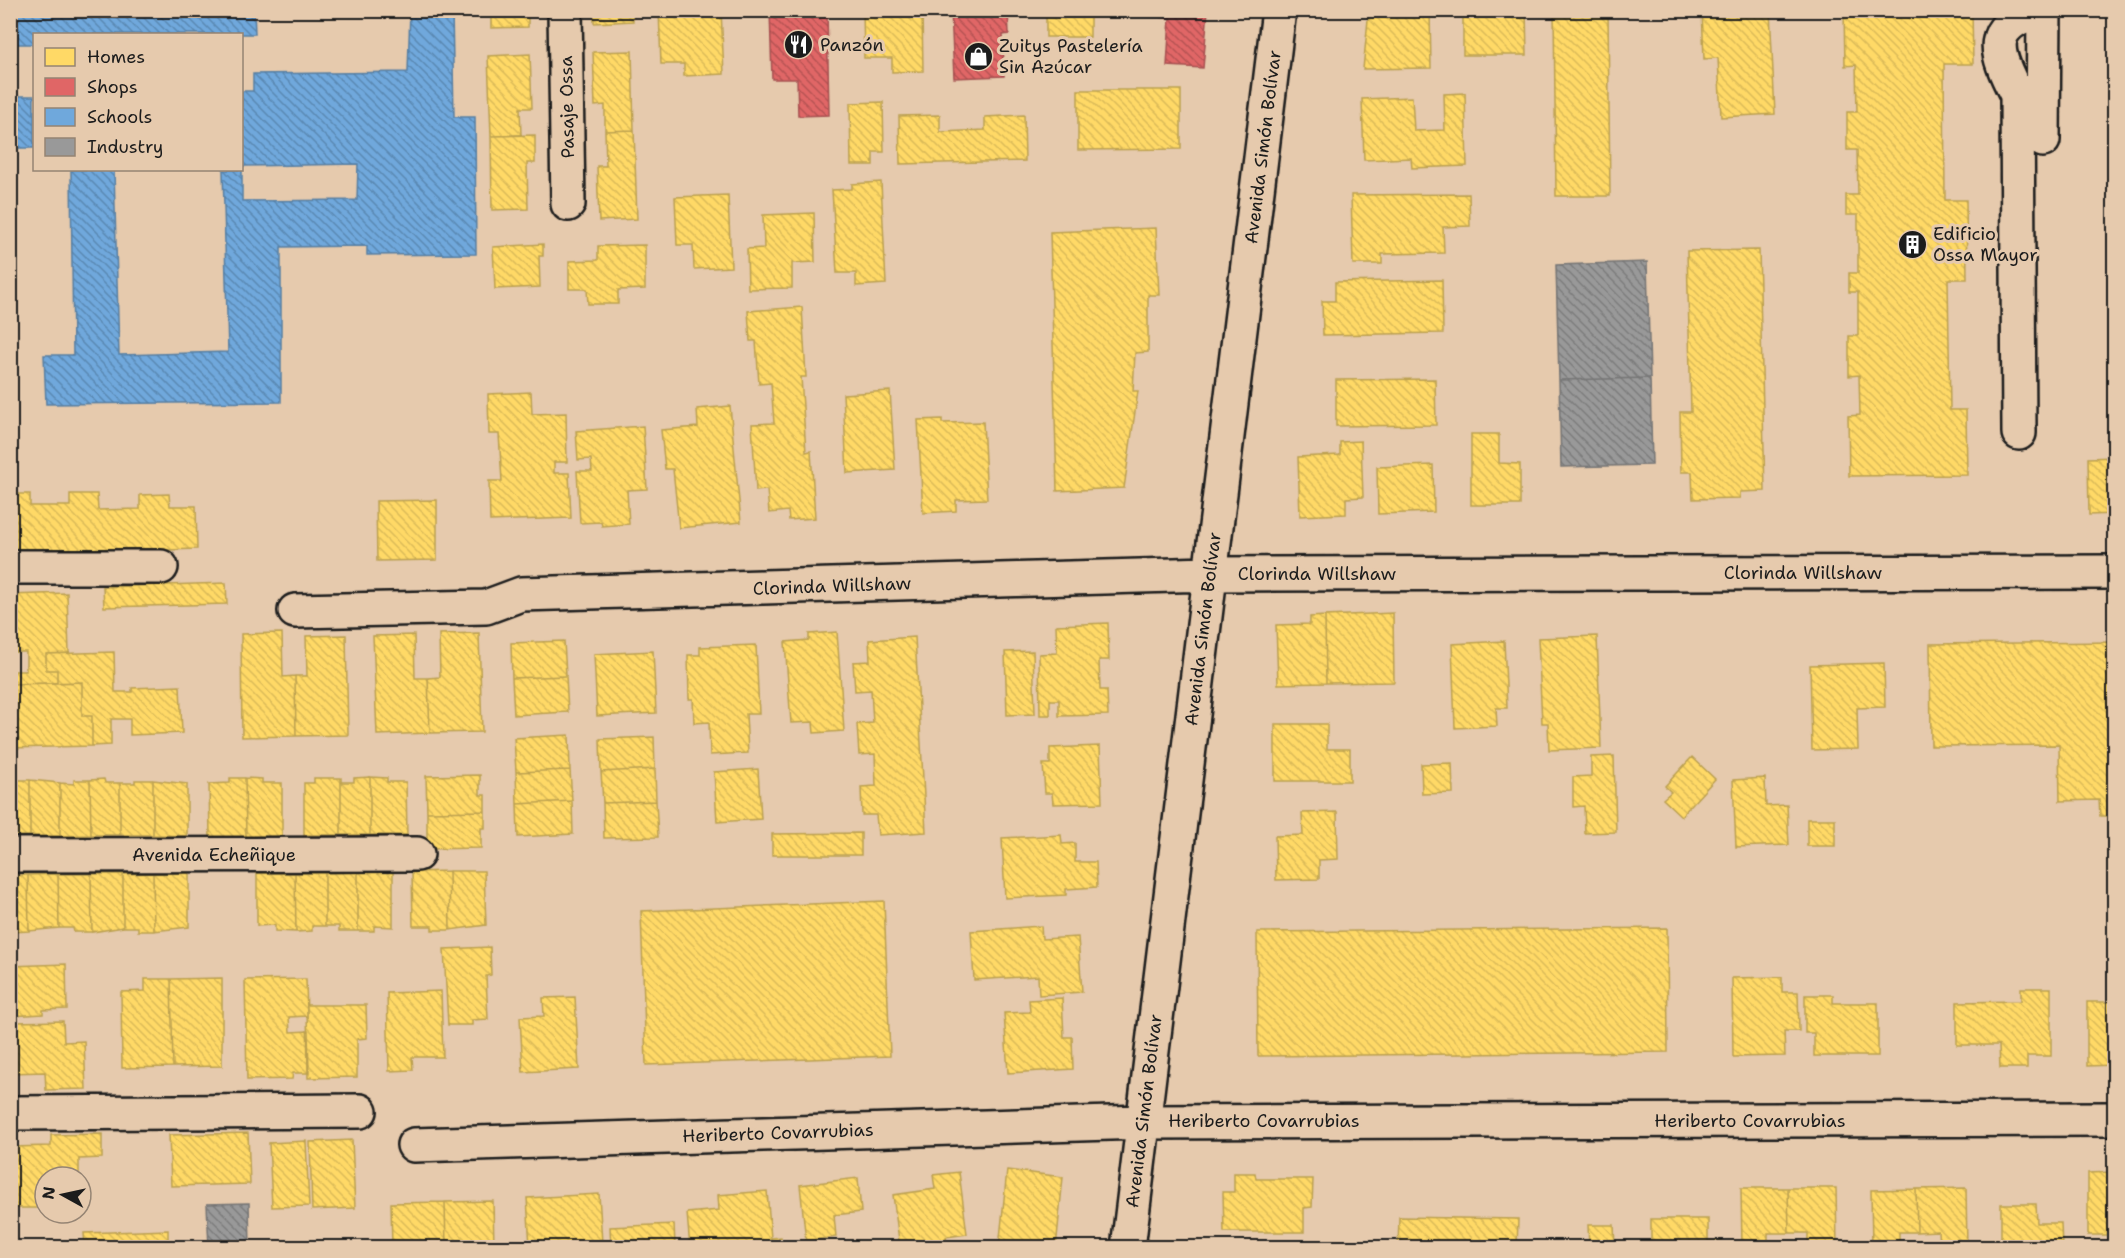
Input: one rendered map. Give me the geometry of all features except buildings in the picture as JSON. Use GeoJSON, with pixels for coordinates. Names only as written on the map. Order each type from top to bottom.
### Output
{"type":"FeatureCollection","features":[{"type":"Feature","properties":{"kind":"street","name":"Pasaje Ossa"},"geometry":{"type":"LineString","coordinates":[[565,10],[568,204]]}},
{"type":"Feature","properties":{"kind":"street","name":"Avenida Simón Bolívar"},"geometry":{"type":"LineString","coordinates":[[1128,1248],[1280,10]]}},
{"type":"Feature","properties":{"kind":"street"},"geometry":{"type":"LineString","coordinates":[[2019,434],[2017,95],[1998,49],[2000,34],[2008,24],[2042,10],[2043,140]]}},
{"type":"Feature","properties":{"kind":"street"},"geometry":{"type":"LineString","coordinates":[[10,567],[161,567]]}},
{"type":"Feature","properties":{"kind":"street","name":"Clorinda Willshaw"},"geometry":{"type":"LineString","coordinates":[[295,611],[486,607],[520,594],[1209,574],[2115,572]]}},
{"type":"Feature","properties":{"kind":"street","name":"Avenida Echeñique"},"geometry":{"type":"LineString","coordinates":[[10,855],[417,854]]}},
{"type":"Feature","properties":{"kind":"street"},"geometry":{"type":"LineString","coordinates":[[10,1113],[360,1111]]}},
{"type":"Feature","properties":{"kind":"street","name":"Heriberto Covarrubias"},"geometry":{"type":"LineString","coordinates":[[414,1145],[1142,1122],[2115,1119]]}},
{"type":"Feature","properties":{"kind":"place","name":"Panzón"},"geometry":{"type":"Point","coordinates":[799,45]}},
{"type":"Feature","properties":{"kind":"place","name":"Zuitys Pastelería Sin Azúcar"},"geometry":{"type":"Point","coordinates":[978,56]}},
{"type":"Feature","properties":{"kind":"place","name":"Edificio Ossa Mayor"},"geometry":{"type":"Point","coordinates":[1912,244]}}]}
